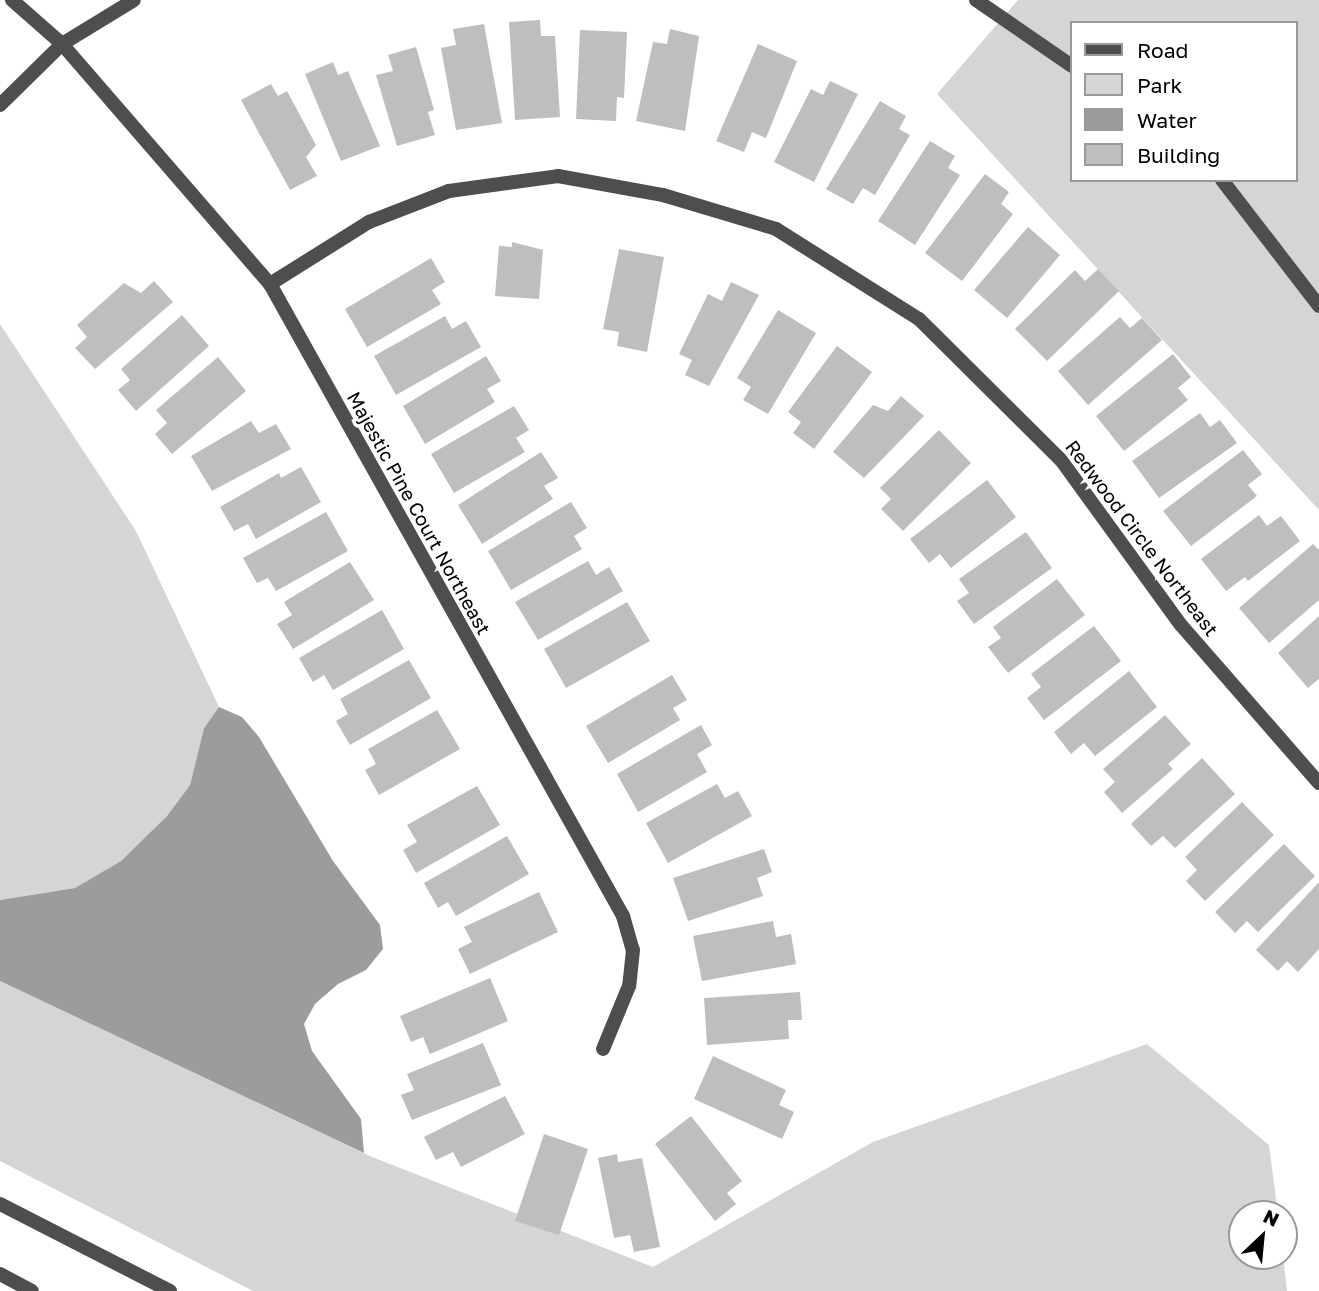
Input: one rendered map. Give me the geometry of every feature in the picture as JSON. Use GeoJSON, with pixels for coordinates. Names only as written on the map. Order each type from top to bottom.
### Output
{"type":"FeatureCollection","features":[{"type":"Feature","properties":{"kind":"street","name":"Majestic Pine Court Northeast"},"geometry":{"type":"LineString","coordinates":[[12,0],[62,44],[270,284],[623,916],[633,950],[629,986],[603,1049]]}},
{"type":"Feature","properties":{"kind":"street"},"geometry":{"type":"LineString","coordinates":[[0,105],[62,44],[134,0]]}},
{"type":"Feature","properties":{"kind":"street"},"geometry":{"type":"LineString","coordinates":[[976,0],[1070,65]]}},
{"type":"Feature","properties":{"kind":"street","name":"Redwood Circle Northeast"},"geometry":{"type":"LineString","coordinates":[[270,284],[369,222],[449,191],[558,176],[663,195],[776,229],[919,318],[1061,460],[1181,625],[1319,783]]}},
{"type":"Feature","properties":{"kind":"street"},"geometry":{"type":"LineString","coordinates":[[1224,182],[1319,306]]}},
{"type":"Feature","properties":{"kind":"street"},"geometry":{"type":"LineString","coordinates":[[0,1204],[170,1291]]}},
{"type":"Feature","properties":{"kind":"street"},"geometry":{"type":"LineString","coordinates":[[0,1274],[32,1291]]}},
{"type":"Feature","properties":{"kind":"green space"},"geometry":{"type":"Polygon","coordinates":[[[1018,0],[1319,0],[1319,510],[937,94],[1018,0]]]}},
{"type":"Feature","properties":{"kind":"green space"},"geometry":{"type":"Polygon","coordinates":[[[0,324],[136,531],[219,707],[204,728],[190,785],[167,816],[121,861],[75,888],[0,900],[0,324]]]}},
{"type":"Feature","properties":{"kind":"green space"},"geometry":{"type":"Polygon","coordinates":[[[0,981],[372,1157],[653,1267],[873,1142],[1147,1044],[1269,1145],[1276,1200],[1228,1200],[1228,1270],[1285,1270],[1287,1291],[253,1291],[0,1161],[0,981]]]}},
{"type":"Feature","properties":{"kind":"water"},"geometry":{"type":"Polygon","coordinates":[[[219,707],[242,717],[259,737],[333,861],[380,925],[383,949],[366,970],[338,984],[315,1004],[304,1024],[312,1051],[361,1119],[364,1153],[0,981],[0,900],[75,888],[121,861],[167,816],[190,785],[204,728],[219,707]]]}},
{"type":"Feature","properties":{"kind":"building"},"geometry":{"type":"Polygon","coordinates":[[[540,20],[541,36],[555,36],[560,117],[515,120],[509,22],[540,20]]]}},
{"type":"Feature","properties":{"kind":"building"},"geometry":{"type":"Polygon","coordinates":[[[484,24],[502,123],[456,130],[441,48],[456,45],[453,29],[484,24]]]}},
{"type":"Feature","properties":{"kind":"building"},"geometry":{"type":"Polygon","coordinates":[[[670,29],[699,36],[685,131],[636,121],[653,42],[667,44],[670,29]]]}},
{"type":"Feature","properties":{"kind":"building"},"geometry":{"type":"Polygon","coordinates":[[[580,30],[627,32],[624,98],[617,97],[616,121],[576,119],[580,30]]]}},
{"type":"Feature","properties":{"kind":"building"},"geometry":{"type":"Polygon","coordinates":[[[758,44],[797,61],[766,138],[752,132],[744,152],[716,141],[758,44]]]}},
{"type":"Feature","properties":{"kind":"building"},"geometry":{"type":"Polygon","coordinates":[[[416,47],[434,110],[428,112],[435,135],[397,146],[376,75],[393,71],[388,55],[416,47]]]}},
{"type":"Feature","properties":{"kind":"building"},"geometry":{"type":"Polygon","coordinates":[[[333,62],[338,75],[348,71],[380,146],[341,161],[305,74],[333,62]]]}},
{"type":"Feature","properties":{"kind":"building"},"geometry":{"type":"Polygon","coordinates":[[[830,81],[858,94],[814,182],[774,162],[811,89],[823,95],[830,81]]]}},
{"type":"Feature","properties":{"kind":"building"},"geometry":{"type":"Polygon","coordinates":[[[271,84],[278,96],[287,91],[316,145],[306,157],[317,176],[290,190],[241,100],[271,84]]]}},
{"type":"Feature","properties":{"kind":"building"},"geometry":{"type":"Polygon","coordinates":[[[880,101],[906,116],[899,129],[910,135],[875,195],[863,188],[853,204],[826,189],[880,101]]]}},
{"type":"Feature","properties":{"kind":"building"},"geometry":{"type":"Polygon","coordinates":[[[930,141],[955,156],[948,168],[960,175],[915,245],[878,221],[930,141]]]}},
{"type":"Feature","properties":{"kind":"building"},"geometry":{"type":"Polygon","coordinates":[[[985,174],[1009,192],[1001,204],[1013,214],[962,281],[925,253],[985,174]]]}},
{"type":"Feature","properties":{"kind":"building"},"geometry":{"type":"Polygon","coordinates":[[[1028,227],[1060,255],[1007,318],[974,290],[1028,227]]]}},
{"type":"Feature","properties":{"kind":"building"},"geometry":{"type":"Polygon","coordinates":[[[512,242],[543,250],[539,299],[495,296],[499,246],[512,247],[512,242]]]}},
{"type":"Feature","properties":{"kind":"building"},"geometry":{"type":"Polygon","coordinates":[[[619,249],[664,257],[647,352],[617,346],[619,332],[603,329],[619,249]]]}},
{"type":"Feature","properties":{"kind":"building"},"geometry":{"type":"Polygon","coordinates":[[[431,258],[445,282],[432,290],[441,304],[367,347],[345,309],[431,258]]]}},
{"type":"Feature","properties":{"kind":"building"},"geometry":{"type":"Polygon","coordinates":[[[1098,269],[1119,291],[1047,361],[1015,329],[1075,270],[1085,281],[1098,269]]]}},
{"type":"Feature","properties":{"kind":"building"},"geometry":{"type":"Polygon","coordinates":[[[154,281],[173,302],[95,369],[75,348],[87,337],[77,325],[124,283],[141,293],[154,281]]]}},
{"type":"Feature","properties":{"kind":"building"},"geometry":{"type":"Polygon","coordinates":[[[731,282],[759,295],[709,386],[685,375],[692,360],[679,354],[708,294],[722,301],[731,282]]]}},
{"type":"Feature","properties":{"kind":"building"},"geometry":{"type":"Polygon","coordinates":[[[778,310],[816,333],[768,414],[743,400],[751,387],[737,378],[778,310]]]}},
{"type":"Feature","properties":{"kind":"building"},"geometry":{"type":"Polygon","coordinates":[[[182,315],[209,346],[136,411],[118,390],[130,380],[121,369],[182,315]]]}},
{"type":"Feature","properties":{"kind":"building"},"geometry":{"type":"Polygon","coordinates":[[[445,316],[452,329],[466,321],[481,347],[396,395],[374,356],[445,316]]]}},
{"type":"Feature","properties":{"kind":"building"},"geometry":{"type":"Polygon","coordinates":[[[1120,317],[1130,328],[1142,318],[1162,340],[1088,405],[1058,371],[1120,317]]]}},
{"type":"Feature","properties":{"kind":"building"},"geometry":{"type":"Polygon","coordinates":[[[837,346],[872,372],[814,449],[793,433],[801,422],[788,412],[837,346]]]}},
{"type":"Feature","properties":{"kind":"building"},"geometry":{"type":"Polygon","coordinates":[[[1173,354],[1191,377],[1178,388],[1188,400],[1124,451],[1096,416],[1173,354]]]}},
{"type":"Feature","properties":{"kind":"building"},"geometry":{"type":"Polygon","coordinates":[[[486,356],[501,381],[487,389],[495,402],[425,444],[403,406],[486,356]]]}},
{"type":"Feature","properties":{"kind":"building"},"geometry":{"type":"Polygon","coordinates":[[[218,357],[246,391],[172,454],[155,434],[167,423],[156,410],[218,357]]]}},
{"type":"Feature","properties":{"kind":"building"},"geometry":{"type":"Polygon","coordinates":[[[901,396],[924,416],[864,478],[833,452],[873,405],[888,411],[901,396]]]}},
{"type":"Feature","properties":{"kind":"building"},"geometry":{"type":"Polygon","coordinates":[[[514,406],[529,430],[516,438],[525,452],[454,493],[431,454],[514,406]]]}},
{"type":"Feature","properties":{"kind":"building"},"geometry":{"type":"Polygon","coordinates":[[[1200,413],[1210,427],[1220,420],[1237,443],[1159,498],[1132,461],[1200,413]]]}},
{"type":"Feature","properties":{"kind":"building"},"geometry":{"type":"Polygon","coordinates":[[[251,421],[259,433],[276,424],[291,449],[212,491],[191,456],[251,421]]]}},
{"type":"Feature","properties":{"kind":"building"},"geometry":{"type":"Polygon","coordinates":[[[939,430],[971,463],[903,531],[881,509],[891,499],[880,488],[939,430]]]}},
{"type":"Feature","properties":{"kind":"building"},"geometry":{"type":"Polygon","coordinates":[[[1243,450],[1262,474],[1248,485],[1257,496],[1191,546],[1163,511],[1243,450]]]}},
{"type":"Feature","properties":{"kind":"building"},"geometry":{"type":"Polygon","coordinates":[[[541,452],[558,478],[544,486],[553,499],[482,544],[458,505],[541,452]]]}},
{"type":"Feature","properties":{"kind":"building"},"geometry":{"type":"Polygon","coordinates":[[[301,467],[321,502],[256,539],[248,524],[234,531],[220,507],[279,473],[281,478],[301,467]]]}},
{"type":"Feature","properties":{"kind":"building"},"geometry":{"type":"Polygon","coordinates":[[[987,480],[1016,517],[951,568],[940,554],[929,563],[910,539],[987,480]]]}},
{"type":"Feature","properties":{"kind":"building"},"geometry":{"type":"Polygon","coordinates":[[[571,502],[587,528],[574,536],[582,549],[511,590],[488,551],[571,502]]]}},
{"type":"Feature","properties":{"kind":"building"},"geometry":{"type":"Polygon","coordinates":[[[326,512],[348,551],[276,591],[268,578],[257,583],[243,558],[326,512]]]}},
{"type":"Feature","properties":{"kind":"building"},"geometry":{"type":"Polygon","coordinates":[[[1259,515],[1267,526],[1281,516],[1300,541],[1248,581],[1245,577],[1226,591],[1201,559],[1259,515]]]}},
{"type":"Feature","properties":{"kind":"building"},"geometry":{"type":"Polygon","coordinates":[[[1026,532],[1052,568],[974,624],[957,601],[969,593],[959,579],[1026,532]]]}},
{"type":"Feature","properties":{"kind":"building"},"geometry":{"type":"Polygon","coordinates":[[[1313,544],[1319,550],[1319,600],[1269,643],[1239,608],[1313,544]]]}},
{"type":"Feature","properties":{"kind":"building"},"geometry":{"type":"Polygon","coordinates":[[[588,561],[596,575],[609,567],[623,591],[538,640],[515,602],[588,561]]]}},
{"type":"Feature","properties":{"kind":"building"},"geometry":{"type":"Polygon","coordinates":[[[350,562],[374,600],[293,649],[277,624],[292,615],[284,602],[350,562]]]}},
{"type":"Feature","properties":{"kind":"building"},"geometry":{"type":"Polygon","coordinates":[[[1057,579],[1085,615],[1008,673],[988,647],[1001,638],[993,627],[1057,579]]]}},
{"type":"Feature","properties":{"kind":"building"},"geometry":{"type":"Polygon","coordinates":[[[627,602],[650,641],[566,688],[544,649],[627,602]]]}},
{"type":"Feature","properties":{"kind":"building"},"geometry":{"type":"Polygon","coordinates":[[[382,610],[404,649],[333,690],[324,675],[313,682],[299,658],[382,610]]]}},
{"type":"Feature","properties":{"kind":"building"},"geometry":{"type":"Polygon","coordinates":[[[1319,616],[1319,679],[1308,688],[1278,653],[1319,616]]]}},
{"type":"Feature","properties":{"kind":"building"},"geometry":{"type":"Polygon","coordinates":[[[1094,626],[1121,661],[1044,720],[1027,698],[1041,687],[1031,674],[1094,626]]]}},
{"type":"Feature","properties":{"kind":"building"},"geometry":{"type":"Polygon","coordinates":[[[409,660],[431,698],[350,745],[336,721],[348,714],[340,699],[409,660]]]}},
{"type":"Feature","properties":{"kind":"building"},"geometry":{"type":"Polygon","coordinates":[[[1129,671],[1157,707],[1095,756],[1084,743],[1071,754],[1054,732],[1129,671]]]}},
{"type":"Feature","properties":{"kind":"building"},"geometry":{"type":"Polygon","coordinates":[[[672,675],[687,700],[673,708],[680,720],[608,763],[586,726],[672,675]]]}},
{"type":"Feature","properties":{"kind":"building"},"geometry":{"type":"Polygon","coordinates":[[[437,710],[460,749],[379,795],[365,770],[376,764],[368,749],[437,710]]]}},
{"type":"Feature","properties":{"kind":"building"},"geometry":{"type":"Polygon","coordinates":[[[1165,715],[1191,744],[1168,764],[1173,769],[1122,813],[1104,792],[1115,782],[1103,769],[1165,715]]]}},
{"type":"Feature","properties":{"kind":"building"},"geometry":{"type":"Polygon","coordinates":[[[701,725],[712,745],[697,754],[707,772],[638,812],[617,774],[701,725]]]}},
{"type":"Feature","properties":{"kind":"building"},"geometry":{"type":"Polygon","coordinates":[[[1202,758],[1235,794],[1175,848],[1163,836],[1151,846],[1131,824],[1202,758]]]}},
{"type":"Feature","properties":{"kind":"building"},"geometry":{"type":"Polygon","coordinates":[[[717,784],[725,798],[738,791],[752,816],[668,863],[646,823],[717,784]]]}},
{"type":"Feature","properties":{"kind":"building"},"geometry":{"type":"Polygon","coordinates":[[[477,786],[500,825],[416,873],[403,850],[417,842],[407,825],[477,786]]]}},
{"type":"Feature","properties":{"kind":"building"},"geometry":{"type":"Polygon","coordinates":[[[1242,802],[1274,835],[1205,901],[1186,881],[1197,870],[1185,857],[1242,802]]]}},
{"type":"Feature","properties":{"kind":"building"},"geometry":{"type":"Polygon","coordinates":[[[507,836],[529,874],[456,916],[448,902],[438,908],[424,883],[507,836]]]}},
{"type":"Feature","properties":{"kind":"building"},"geometry":{"type":"Polygon","coordinates":[[[1284,844],[1315,876],[1258,932],[1247,921],[1235,933],[1215,912],[1284,844]]]}},
{"type":"Feature","properties":{"kind":"building"},"geometry":{"type":"Polygon","coordinates":[[[764,849],[772,872],[757,878],[763,896],[688,921],[673,878],[764,849]]]}},
{"type":"Feature","properties":{"kind":"building"},"geometry":{"type":"Polygon","coordinates":[[[1319,882],[1319,949],[1298,972],[1287,961],[1278,971],[1256,950],[1319,882]]]}},
{"type":"Feature","properties":{"kind":"building"},"geometry":{"type":"Polygon","coordinates":[[[539,892],[558,932],[470,974],[458,949],[472,942],[464,927],[539,892]]]}},
{"type":"Feature","properties":{"kind":"building"},"geometry":{"type":"Polygon","coordinates":[[[773,921],[776,937],[791,934],[796,964],[702,981],[693,936],[773,921]]]}},
{"type":"Feature","properties":{"kind":"building"},"geometry":{"type":"Polygon","coordinates":[[[490,978],[508,1021],[430,1054],[423,1037],[411,1042],[400,1016],[490,978]]]}},
{"type":"Feature","properties":{"kind":"building"},"geometry":{"type":"Polygon","coordinates":[[[800,992],[802,1020],[788,1020],[789,1039],[707,1045],[704,998],[800,992]]]}},
{"type":"Feature","properties":{"kind":"building"},"geometry":{"type":"Polygon","coordinates":[[[483,1043],[501,1085],[412,1120],[401,1095],[414,1090],[407,1074],[483,1043]]]}},
{"type":"Feature","properties":{"kind":"building"},"geometry":{"type":"Polygon","coordinates":[[[713,1056],[786,1090],[779,1105],[794,1112],[782,1139],[694,1099],[713,1056]]]}},
{"type":"Feature","properties":{"kind":"building"},"geometry":{"type":"Polygon","coordinates":[[[505,1096],[525,1134],[461,1167],[453,1152],[436,1160],[424,1137],[505,1096]]]}},
{"type":"Feature","properties":{"kind":"building"},"geometry":{"type":"Polygon","coordinates":[[[691,1116],[742,1181],[727,1193],[736,1204],[715,1221],[655,1144],[691,1116]]]}},
{"type":"Feature","properties":{"kind":"building"},"geometry":{"type":"Polygon","coordinates":[[[544,1134],[588,1149],[559,1235],[515,1221],[544,1134]]]}},
{"type":"Feature","properties":{"kind":"building"},"geometry":{"type":"Polygon","coordinates":[[[617,1154],[618,1162],[642,1158],[660,1247],[634,1252],[630,1235],[614,1238],[598,1158],[617,1154]]]}}]}
